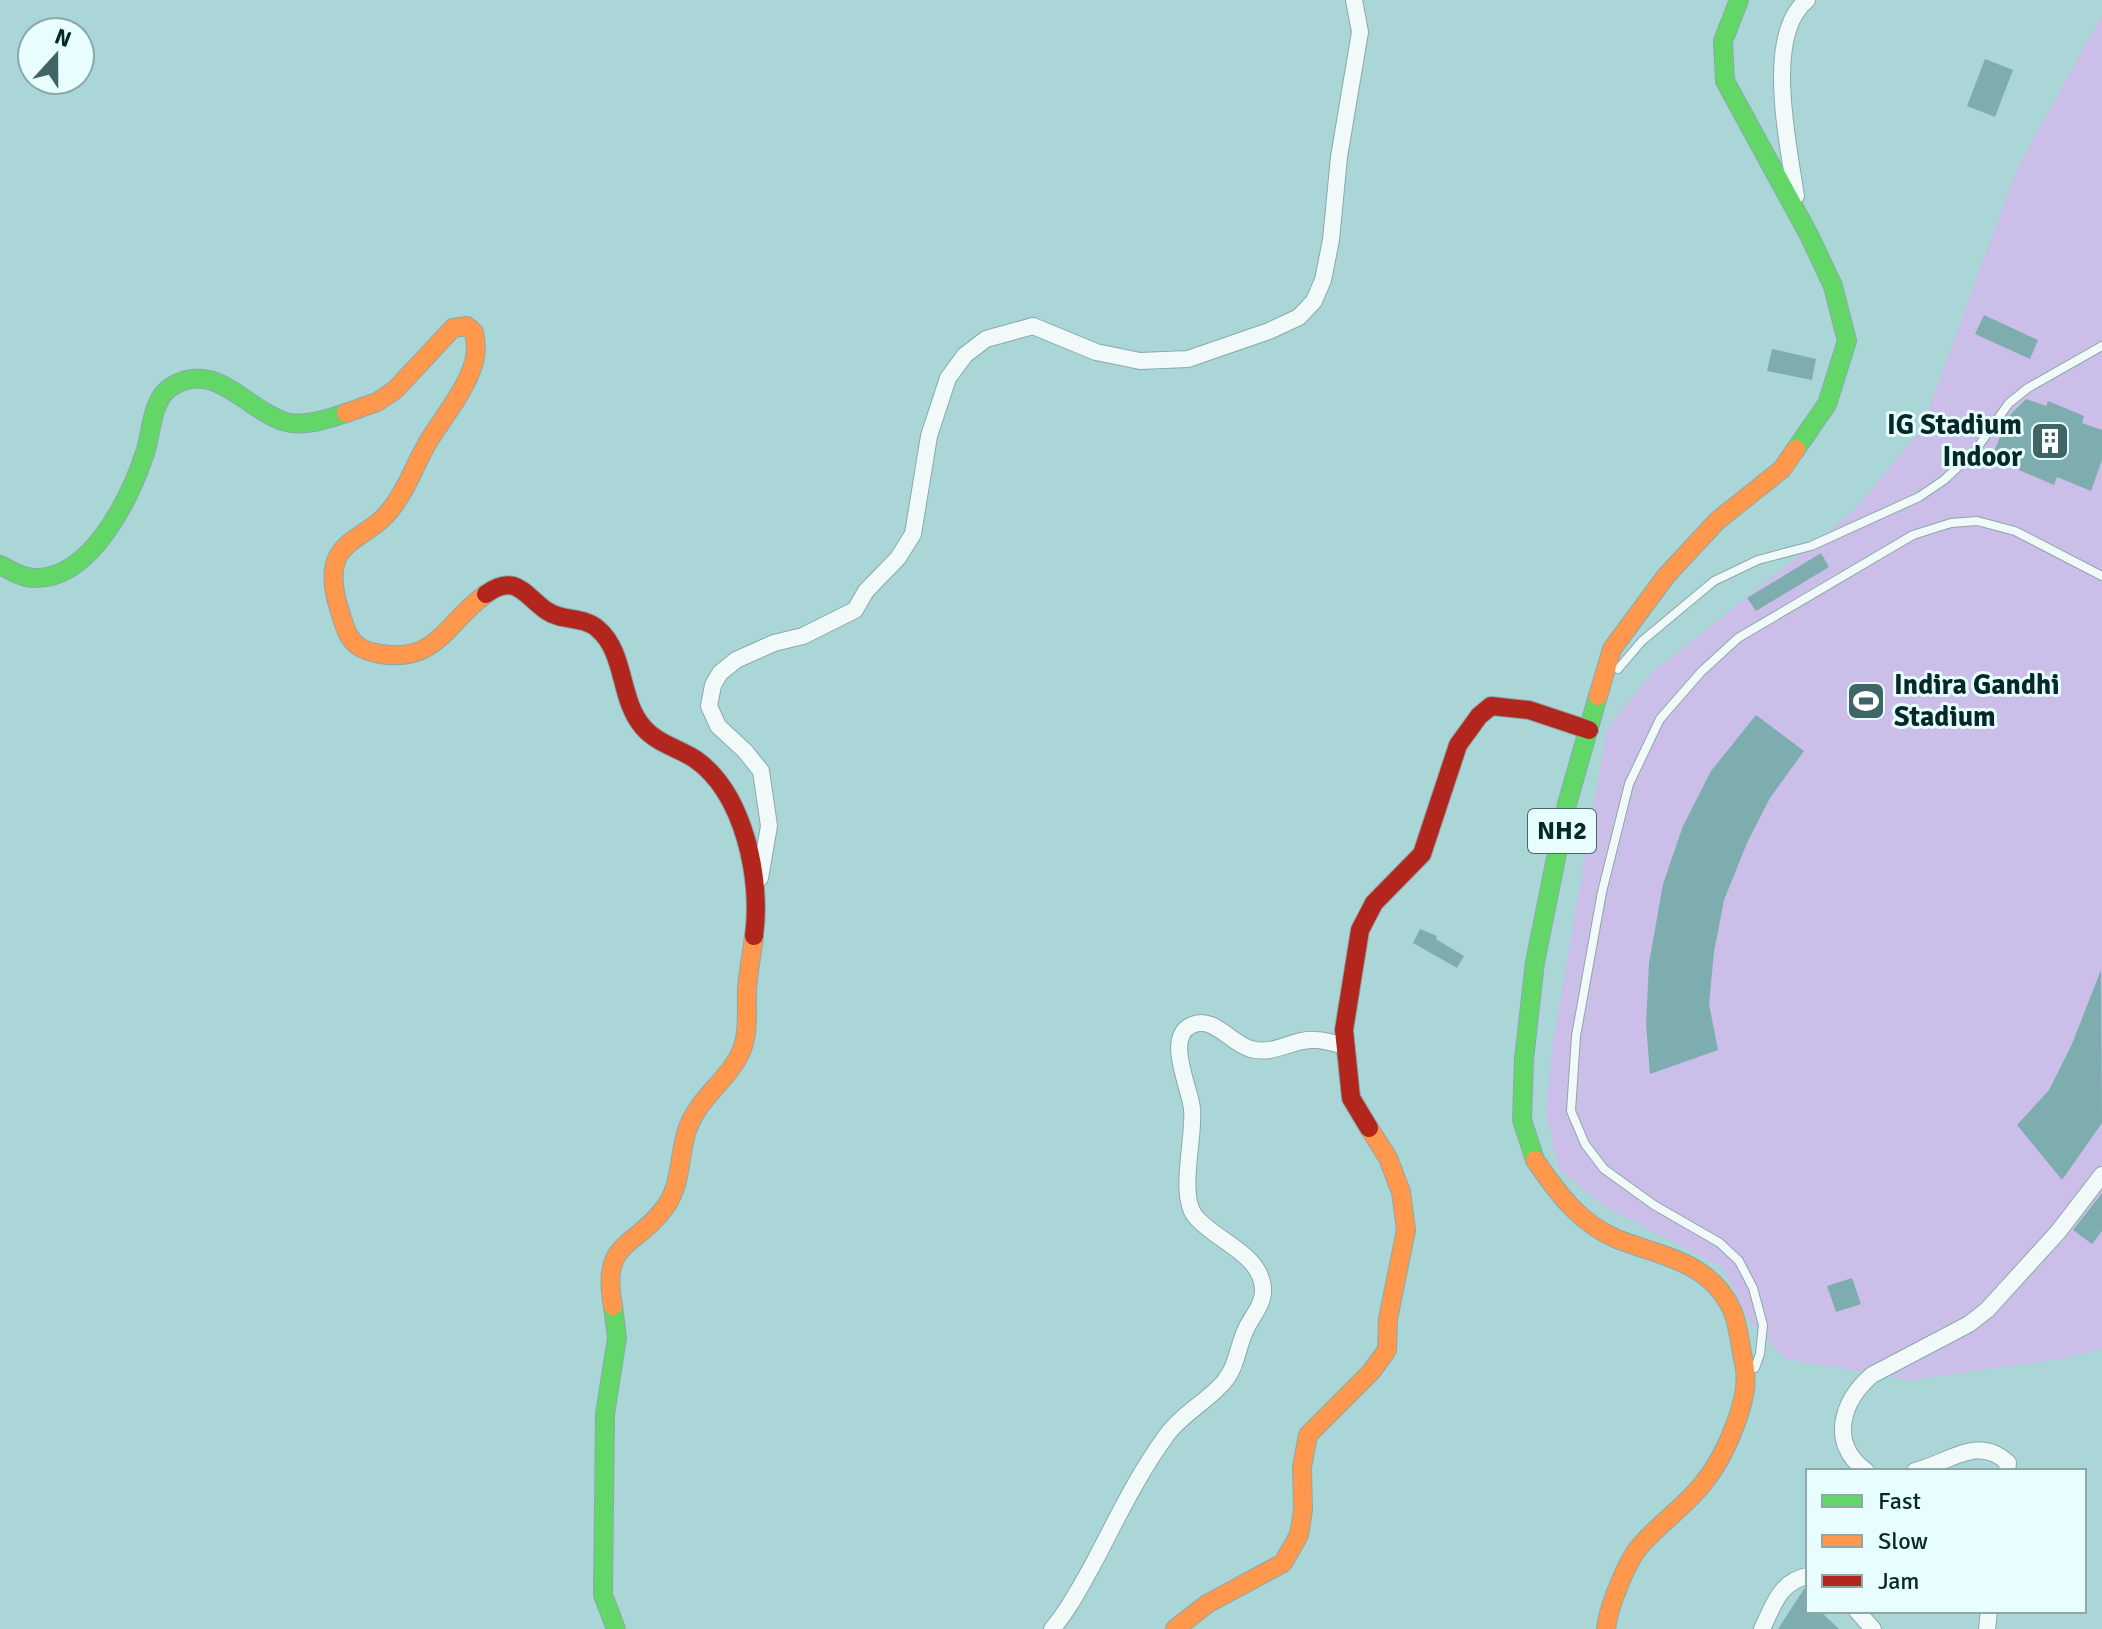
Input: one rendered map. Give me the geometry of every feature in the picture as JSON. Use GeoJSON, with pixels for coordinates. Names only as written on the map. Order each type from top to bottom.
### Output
{"type":"FeatureCollection","features":[{"type":"Feature","properties":{"kind":"main road","name":"NH2"},"geometry":{"type":"LineString","coordinates":[[1606,1629],[1608,1611],[1638,1548],[1705,1482],[1729,1443],[1745,1395],[1746,1371],[1732,1310],[1713,1283],[1690,1265],[1650,1248],[1615,1238],[1564,1203],[1534,1159],[1522,1120],[1524,1059],[1535,962],[1567,804],[1612,649],[1666,576],[1717,521],[1782,469],[1827,404],[1847,341],[1833,286],[1799,213],[1725,81],[1723,41],[1739,0]]}},
{"type":"Feature","properties":{"kind":"main road"},"geometry":{"type":"LineString","coordinates":[[0,565],[34,578],[65,570],[88,551],[117,518],[147,449],[160,399],[171,386],[193,378],[223,383],[263,412],[290,423],[316,421],[370,406],[388,396],[453,328],[467,326],[474,332],[477,345],[463,388],[381,522],[353,539],[338,555],[335,593],[350,640],[359,648],[375,654],[394,658],[411,657],[435,644],[487,593],[501,585],[515,585],[531,593],[551,614],[593,624],[618,663],[635,715],[644,729],[692,757],[718,779],[745,843],[757,895],[747,986],[747,1037],[740,1054],[690,1121],[681,1171],[668,1203],[612,1263],[611,1288],[617,1340],[605,1414],[603,1595],[616,1629]]}},
{"type":"Feature","properties":{"kind":"main road"},"geometry":{"type":"LineString","coordinates":[[1175,1629],[1207,1604],[1283,1563],[1299,1535],[1303,1510],[1302,1467],[1308,1435],[1371,1372],[1387,1350],[1388,1319],[1406,1230],[1401,1192],[1388,1158],[1351,1098],[1344,1030],[1360,930],[1374,903],[1422,854],[1458,745],[1479,716],[1491,706],[1510,706],[1533,710],[1589,730]]}},
{"type":"Feature","properties":{"kind":"street"},"geometry":{"type":"LineString","coordinates":[[757,895],[769,826],[766,799],[761,771],[718,726],[709,706],[713,685],[720,673],[749,654],[774,643],[803,636],[855,610],[866,591],[898,558],[913,534],[929,436],[948,378],[965,355],[986,339],[1033,326],[1096,352],[1140,361],[1188,359],[1269,331],[1299,317],[1314,301],[1323,280],[1331,240],[1339,157],[1360,32],[1354,0]]}},
{"type":"Feature","properties":{"kind":"street"},"geometry":{"type":"LineString","coordinates":[[1799,213],[1782,95],[1782,53],[1792,21],[1807,0]]}},
{"type":"Feature","properties":{"kind":"street"},"geometry":{"type":"LineString","coordinates":[[1052,1629],[1079,1591],[1127,1497],[1167,1434],[1232,1371],[1246,1328],[1256,1313],[1264,1290],[1252,1262],[1193,1214],[1187,1157],[1193,1114],[1180,1061],[1179,1041],[1186,1028],[1195,1023],[1209,1024],[1236,1044],[1253,1050],[1266,1051],[1314,1039],[1345,1046]]}},
{"type":"Feature","properties":{"kind":"street"},"geometry":{"type":"LineString","coordinates":[[1863,1469],[1857,1465],[1842,1430],[1848,1404],[1859,1386],[1872,1375],[1969,1324],[1987,1310],[2058,1232],[2102,1175]]}},
{"type":"Feature","properties":{"kind":"street"},"geometry":{"type":"LineString","coordinates":[[1921,1469],[1984,1448],[1999,1454],[2008,1463],[2007,1469]]}},
{"type":"Feature","properties":{"kind":"street"},"geometry":{"type":"LineString","coordinates":[[1762,1629],[1781,1589],[1806,1577]]}},
{"type":"Feature","properties":{"kind":"street"},"geometry":{"type":"LineString","coordinates":[[1859,1613],[1873,1629]]}},
{"type":"Feature","properties":{"kind":"lane"},"geometry":{"type":"LineString","coordinates":[[1600,691],[1642,641],[1714,581],[1758,560],[1811,546],[1919,497],[1944,480],[1975,451],[2009,403],[2102,346]]}},
{"type":"Feature","properties":{"kind":"lane"},"geometry":{"type":"LineString","coordinates":[[1745,1395],[1760,1354],[1763,1325],[1753,1288],[1739,1261],[1720,1243],[1654,1205],[1604,1169],[1585,1144],[1571,1111],[1576,1036],[1602,892],[1629,784],[1660,719],[1701,672],[1738,638],[1913,535],[1951,523],[1977,521],[2015,531],[2102,576]]}},
{"type":"Feature","properties":{"kind":"shaded area","name":"Indira Gandhi Stadium"},"geometry":{"type":"Polygon","coordinates":[[[2102,15],[2102,1349],[2061,1359],[1910,1380],[1786,1359],[1750,1322],[1722,1267],[1607,1208],[1558,1169],[1546,1112],[1552,1049],[1607,729],[1652,673],[1851,514],[1921,430],[2017,169],[2102,15]]]}},
{"type":"Feature","properties":{"kind":"building"},"geometry":{"type":"Polygon","coordinates":[[[1985,59],[2013,70],[1995,117],[1967,106],[1985,59]]]}},
{"type":"Feature","properties":{"kind":"building"},"geometry":{"type":"Polygon","coordinates":[[[1984,315],[2038,340],[2030,359],[1975,334],[1984,315]]]}},
{"type":"Feature","properties":{"kind":"building"},"geometry":{"type":"Polygon","coordinates":[[[1772,349],[1816,359],[1812,380],[1767,371],[1772,349]]]}},
{"type":"Feature","properties":{"kind":"building","name":"IG Stadium Indoor"},"geometry":{"type":"Polygon","coordinates":[[[2026,399],[2046,406],[2048,401],[2084,416],[2082,423],[2102,430],[2102,460],[2091,491],[2057,477],[2054,485],[2019,470],[2021,464],[1994,452],[2007,418],[2026,399]]]}},
{"type":"Feature","properties":{"kind":"building"},"geometry":{"type":"Polygon","coordinates":[[[1821,553],[1829,567],[1756,611],[1747,598],[1821,553]]]}},
{"type":"Feature","properties":{"kind":"building"},"geometry":{"type":"Polygon","coordinates":[[[1756,715],[1804,751],[1770,798],[1747,843],[1724,900],[1714,952],[1709,1004],[1718,1050],[1650,1074],[1646,1024],[1649,963],[1663,884],[1683,826],[1711,771],[1756,715]]]}},
{"type":"Feature","properties":{"kind":"building"},"geometry":{"type":"Polygon","coordinates":[[[1420,929],[1437,936],[1436,939],[1464,956],[1457,968],[1413,943],[1420,929]]]}},
{"type":"Feature","properties":{"kind":"building"},"geometry":{"type":"Polygon","coordinates":[[[2101,970],[2102,1123],[2062,1180],[2017,1125],[2049,1090],[2072,1044],[2101,970]]]}},
{"type":"Feature","properties":{"kind":"building"},"geometry":{"type":"Polygon","coordinates":[[[2102,1193],[2102,1231],[2092,1244],[2073,1230],[2102,1193]]]}},
{"type":"Feature","properties":{"kind":"building"},"geometry":{"type":"Polygon","coordinates":[[[1852,1278],[1861,1304],[1836,1312],[1827,1286],[1852,1278]]]}},
{"type":"Feature","properties":{"kind":"building"},"geometry":{"type":"Polygon","coordinates":[[[1804,1589],[1806,1613],[1822,1613],[1839,1629],[1778,1629],[1804,1589]]]}},
{"type":"Feature","properties":{"kind":"traffic: fast"},"geometry":{"type":"LineString","coordinates":[[1739,0],[1723,41],[1725,81],[1809,235],[1833,286],[1847,341],[1827,404],[1796,449]]}},
{"type":"Feature","properties":{"kind":"traffic: fast"},"geometry":{"type":"LineString","coordinates":[[0,565],[30,578],[55,575],[73,566],[90,551],[105,533],[129,492],[145,453],[159,400],[171,387],[187,380],[216,382],[286,422],[308,423],[346,413]]}},
{"type":"Feature","properties":{"kind":"traffic: fast"},"geometry":{"type":"LineString","coordinates":[[1535,1160],[1522,1120],[1524,1059],[1535,962],[1567,804],[1598,696]]}},
{"type":"Feature","properties":{"kind":"traffic: fast"},"geometry":{"type":"LineString","coordinates":[[613,1306],[617,1338],[605,1414],[603,1595],[616,1629]]}},
{"type":"Feature","properties":{"kind":"traffic: slow"},"geometry":{"type":"LineString","coordinates":[[346,413],[377,402],[395,390],[453,328],[467,326],[474,332],[475,358],[460,394],[428,442],[392,508],[379,522],[345,547],[336,561],[333,577],[337,603],[350,638],[363,649],[381,654],[400,655],[429,646],[486,594]]}},
{"type":"Feature","properties":{"kind":"traffic: slow"},"geometry":{"type":"LineString","coordinates":[[1598,696],[1612,649],[1666,576],[1717,521],[1782,469],[1796,449]]}},
{"type":"Feature","properties":{"kind":"traffic: slow"},"geometry":{"type":"LineString","coordinates":[[613,1306],[610,1284],[616,1256],[666,1206],[678,1177],[689,1125],[739,1056],[746,1032],[754,936]]}},
{"type":"Feature","properties":{"kind":"traffic: slow"},"geometry":{"type":"LineString","coordinates":[[1175,1629],[1207,1604],[1283,1563],[1299,1535],[1303,1510],[1302,1467],[1308,1435],[1371,1372],[1387,1350],[1388,1319],[1406,1230],[1401,1192],[1388,1158],[1369,1128]]}},
{"type":"Feature","properties":{"kind":"traffic: slow"},"geometry":{"type":"LineString","coordinates":[[1535,1160],[1561,1195],[1591,1224],[1617,1239],[1682,1262],[1711,1281],[1732,1310],[1745,1370],[1745,1390],[1740,1410],[1720,1458],[1698,1490],[1635,1553],[1614,1597],[1606,1629]]}},
{"type":"Feature","properties":{"kind":"traffic: jam"},"geometry":{"type":"LineString","coordinates":[[486,594],[505,585],[513,586],[547,611],[592,625],[607,639],[630,704],[643,727],[648,733],[695,759],[712,774],[737,815],[752,864],[756,913],[754,936]]}},
{"type":"Feature","properties":{"kind":"traffic: jam"},"geometry":{"type":"LineString","coordinates":[[1369,1128],[1351,1098],[1344,1030],[1360,930],[1374,903],[1422,854],[1458,745],[1479,716],[1491,706],[1529,710],[1589,730]]}},
{"type":"Feature","properties":{"kind":"place","name":"IG Stadium Indoor"},"geometry":{"type":"Point","coordinates":[2050,441]}},
{"type":"Feature","properties":{"kind":"place","name":"Indira Gandhi Stadium"},"geometry":{"type":"Point","coordinates":[1866,701]}}]}
